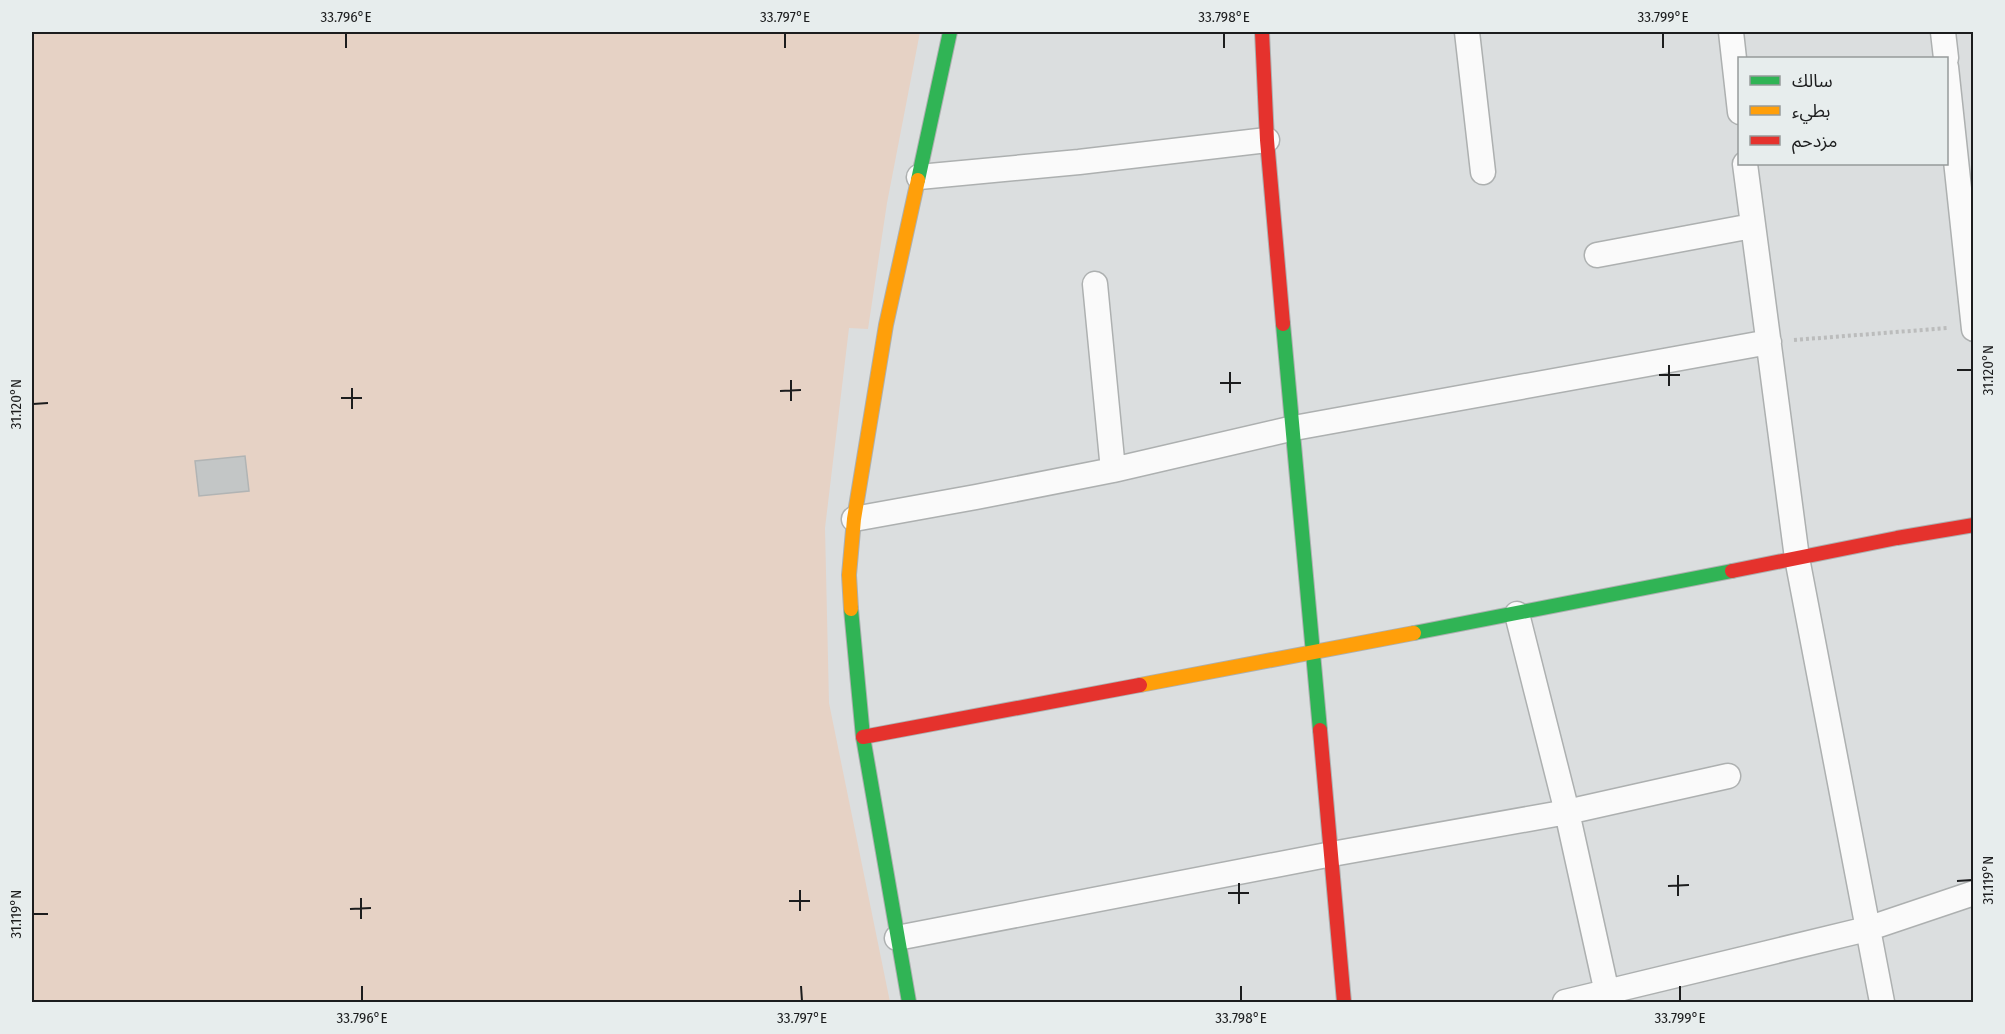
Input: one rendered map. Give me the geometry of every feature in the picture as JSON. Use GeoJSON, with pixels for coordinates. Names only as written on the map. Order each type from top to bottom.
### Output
{"type":"FeatureCollection","features":[{"type":"Feature","properties":{"kind":"street"},"geometry":{"type":"LineString","coordinates":[[909,1002],[863,737],[852,639],[849,575],[854,519],[886,326],[950,32]]}},
{"type":"Feature","properties":{"kind":"street"},"geometry":{"type":"LineString","coordinates":[[1262,32],[1267,140],[1344,1002]]}},
{"type":"Feature","properties":{"kind":"street"},"geometry":{"type":"LineString","coordinates":[[1467,32],[1483,172]]}},
{"type":"Feature","properties":{"kind":"street"},"geometry":{"type":"LineString","coordinates":[[1731,32],[1738,94]]}},
{"type":"Feature","properties":{"kind":"street"},"geometry":{"type":"LineString","coordinates":[[1943,32],[1946,57]]}},
{"type":"Feature","properties":{"kind":"street"},"geometry":{"type":"LineString","coordinates":[[1948,77],[1973,327]]}},
{"type":"Feature","properties":{"kind":"street"},"geometry":{"type":"LineString","coordinates":[[919,177],[1080,162],[1267,140]]}},
{"type":"Feature","properties":{"kind":"street"},"geometry":{"type":"LineString","coordinates":[[1745,165],[1797,558],[1882,1002]]}},
{"type":"Feature","properties":{"kind":"street"},"geometry":{"type":"LineString","coordinates":[[1597,255],[1752,226]]}},
{"type":"Feature","properties":{"kind":"street"},"geometry":{"type":"LineString","coordinates":[[1095,284],[1113,470]]}},
{"type":"Feature","properties":{"kind":"street"},"geometry":{"type":"LineString","coordinates":[[854,519],[976,498],[1113,470],[1294,428],[1769,342]]}},
{"type":"Feature","properties":{"kind":"street"},"geometry":{"type":"LineString","coordinates":[[863,737],[1974,525]]}},
{"type":"Feature","properties":{"kind":"street"},"geometry":{"type":"LineString","coordinates":[[1517,614],[1566,812],[1606,993]]}},
{"type":"Feature","properties":{"kind":"street"},"geometry":{"type":"LineString","coordinates":[[897,938],[1332,854],[1566,812],[1728,776]]}},
{"type":"Feature","properties":{"kind":"street"},"geometry":{"type":"LineString","coordinates":[[1565,1002],[1867,929],[1974,893]]}},
{"type":"Feature","properties":{"kind":"path"},"geometry":{"type":"LineString","coordinates":[[1769,342],[1973,327]]}},
{"type":"Feature","properties":{"kind":"shaded area"},"geometry":{"type":"Polygon","coordinates":[[[32,32],[920,32],[887,203],[868,329],[849,328],[825,528],[829,703],[890,1002],[32,1002],[32,32]]]}},
{"type":"Feature","properties":{"kind":"building"},"geometry":{"type":"Polygon","coordinates":[[[245,456],[249,491],[199,496],[195,461],[245,456]]]}},
{"type":"Feature","properties":{"kind":"traffic: fast"},"geometry":{"type":"LineString","coordinates":[[918,180],[950,32]]}},
{"type":"Feature","properties":{"kind":"traffic: fast"},"geometry":{"type":"LineString","coordinates":[[1283,324],[1320,730]]}},
{"type":"Feature","properties":{"kind":"traffic: fast"},"geometry":{"type":"LineString","coordinates":[[1414,633],[1732,571]]}},
{"type":"Feature","properties":{"kind":"traffic: fast"},"geometry":{"type":"LineString","coordinates":[[851,609],[863,737],[909,1002]]}},
{"type":"Feature","properties":{"kind":"traffic: slow"},"geometry":{"type":"LineString","coordinates":[[851,609],[849,575],[854,519],[886,325],[918,180]]}},
{"type":"Feature","properties":{"kind":"traffic: slow"},"geometry":{"type":"LineString","coordinates":[[1140,685],[1414,633]]}},
{"type":"Feature","properties":{"kind":"traffic: jam"},"geometry":{"type":"LineString","coordinates":[[1262,32],[1267,140],[1283,324]]}},
{"type":"Feature","properties":{"kind":"traffic: jam"},"geometry":{"type":"LineString","coordinates":[[1732,571],[1974,525]]}},
{"type":"Feature","properties":{"kind":"traffic: jam"},"geometry":{"type":"LineString","coordinates":[[863,737],[1140,685]]}},
{"type":"Feature","properties":{"kind":"traffic: jam"},"geometry":{"type":"LineString","coordinates":[[1320,730],[1344,1002]]}}]}
